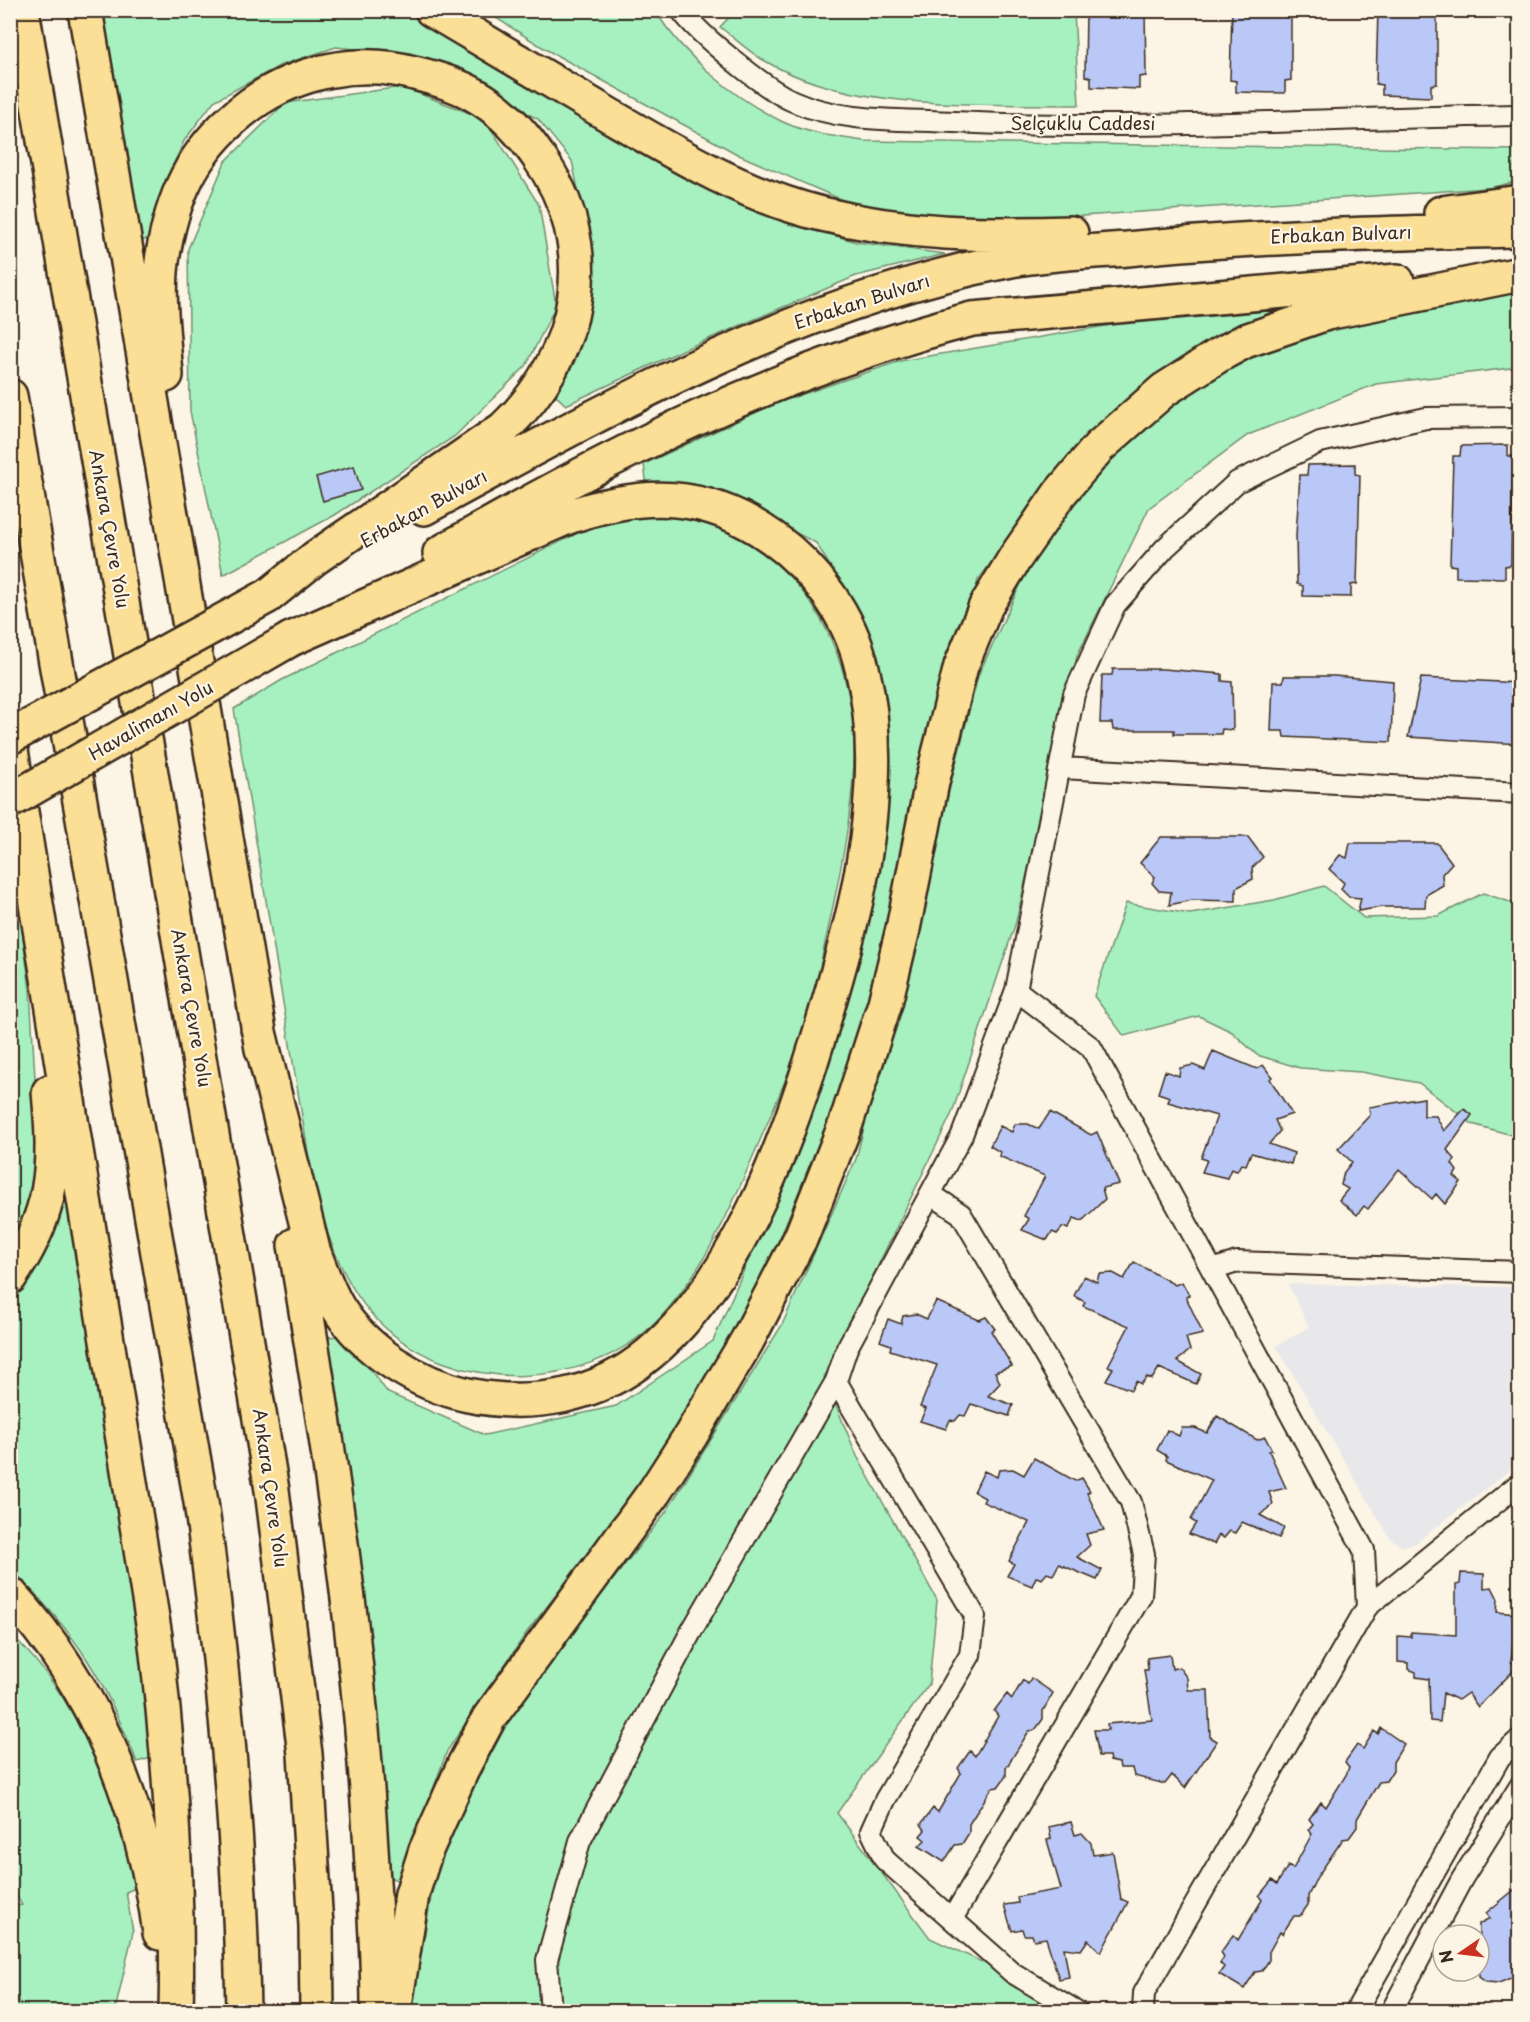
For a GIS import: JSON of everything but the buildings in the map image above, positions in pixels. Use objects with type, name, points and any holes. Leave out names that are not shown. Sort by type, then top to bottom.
[{"type":"highway","name":"Ankara Çevre Yolu","points":[[22,10],[272,1490],[306,1754],[316,1926],[317,2012]]},
{"type":"highway","points":[[85,10],[336,1501],[358,1667],[366,1762],[378,2012]]},
{"type":"highway","points":[[432,10],[686,159],[758,193],[820,214],[898,228],[986,236],[1130,229],[1239,238],[1520,202]]},
{"type":"highway","points":[[10,737],[268,596],[315,558],[503,429],[525,408],[564,342],[576,294],[577,268],[572,224],[565,204],[543,163],[511,121],[475,95],[452,84],[400,69],[378,66],[337,69],[302,78],[257,100],[232,118],[194,162],[177,199],[163,250],[160,301],[167,399],[216,781]]},
{"type":"highway","name":"Erbakan Bulvarı","points":[[268,596],[650,387],[797,322],[912,284],[1011,260],[1239,238],[1520,230]]},
{"type":"highway","points":[[291,639],[494,522],[692,419],[786,378],[916,333],[983,317],[1308,287],[1520,274]]},
{"type":"highway","points":[[394,2012],[412,1894],[434,1830],[470,1754],[489,1718],[655,1491],[685,1445],[747,1341],[801,1237],[846,1123],[885,1003],[903,929],[932,782],[961,666],[986,606],[1015,558],[1060,493],[1099,447],[1164,390],[1219,355],[1245,341],[1327,312],[1520,274]]},
{"type":"highway","points":[[10,396],[201,1502],[221,1653],[233,1773],[243,2012]]},
{"type":"highway","points":[[258,1028],[313,1250],[339,1310],[358,1331],[401,1368],[449,1391],[503,1401],[530,1402],[563,1397],[595,1386],[646,1357],[692,1312],[712,1285],[757,1201],[808,1071],[840,964],[861,881],[873,782],[867,692],[861,664],[845,619],[819,582],[781,544],[736,516],[693,502],[645,498],[602,505],[568,517],[291,639]]},
{"type":"highway","name":"Havalimanı Yolu","points":[[10,801],[291,639]]},
{"type":"highway","points":[[10,744],[156,1648],[164,1716],[175,1871],[176,2012]]},
{"type":"highway","points":[[10,1277],[34,1239],[50,1188],[51,1118],[25,834]]},
{"type":"highway","points":[[10,1594],[79,1685],[126,1788],[138,1823],[156,1910],[167,2012]]},
{"type":"street","name":"Selçuklu Caddesi","points":[[681,10],[739,65],[792,101],[851,117],[1023,124],[1520,115]]},
{"type":"street","points":[[551,2012],[547,1960],[580,1841],[692,1630],[836,1381],[847,1348],[932,1195],[962,1135],[1016,990],[1074,694],[1115,605],[1165,548],[1237,482],[1320,442],[1426,418],[1520,417]]},
{"type":"street","points":[[1061,768],[1520,793]]},
{"type":"street","points":[[1016,990],[1091,1047],[1364,1550],[1367,1607]]},
{"type":"street","points":[[932,1195],[961,1214],[1131,1502],[1144,1554],[1141,1596],[952,1919]]},
{"type":"street","points":[[1212,1270],[1236,1262],[1520,1272]]},
{"type":"street","points":[[836,1381],[975,1616],[970,1655],[885,1800],[871,1831],[885,1860],[1013,1973],[1078,2012]]},
{"type":"street","points":[[1143,2012],[1144,1993],[1367,1607],[1520,1483]]},
{"type":"street","points":[[1355,2012],[1500,1757],[1520,1739]]},
{"type":"street","points":[[1391,2012],[1462,1879],[1520,1786]]},
{"type":"shaded area","points":[[1288,1284],[1519,1287],[1519,1463],[1416,1543],[1402,1547],[1390,1538],[1276,1346],[1309,1327]]},
{"type":"green space","points":[[736,10],[1074,11],[1079,105],[957,104],[873,97],[833,88],[795,76],[760,58],[720,27]]},
{"type":"green space","points":[[101,11],[406,11],[650,156],[744,207],[856,242],[945,254],[856,276],[685,349],[566,405],[554,394],[579,341],[594,264],[572,161],[538,119],[422,56],[336,47],[281,65],[214,101],[184,141],[160,195],[159,235],[141,241]]},
{"type":"green space","points":[[485,11],[655,11],[696,60],[746,101],[783,122],[833,136],[864,141],[1519,150],[1519,181],[1489,188],[995,222],[893,217],[840,199],[739,155],[547,50]]},
{"type":"green space","points":[[402,87],[485,119],[539,205],[556,305],[526,366],[455,436],[335,515],[223,575],[190,411],[188,249],[225,162],[285,103]]},
{"type":"green space","points":[[1482,289],[1519,293],[1519,367],[1376,384],[1248,435],[1149,508],[1077,656],[1016,922],[952,1113],[824,1377],[857,1456],[937,1600],[929,1684],[837,1813],[930,1938],[1087,2011],[411,2012],[439,1852],[521,1697],[666,1512],[782,1325],[856,1159],[978,676],[1036,550],[1098,467],[1210,366],[1289,335]]},
{"type":"green space","points":[[1269,298],[1273,311],[1222,337],[1075,451],[978,580],[915,816],[864,1034],[739,1337],[620,1513],[527,1632],[447,1751],[400,1881],[383,1875],[322,1337],[344,1336],[388,1393],[485,1435],[616,1406],[713,1341],[809,1120],[886,827],[886,702],[860,614],[816,543],[732,500],[647,487],[644,464],[774,404],[900,361]]},
{"type":"green space","points":[[680,514],[725,531],[745,542],[764,554],[797,585],[824,625],[838,656],[848,690],[854,742],[851,802],[841,867],[812,1005],[785,1080],[724,1220],[688,1283],[657,1321],[628,1345],[594,1362],[557,1372],[519,1376],[481,1373],[444,1363],[410,1346],[380,1323],[357,1295],[332,1246],[315,1194],[234,709],[282,680],[588,528],[630,515]]},
{"type":"green space","points":[[10,839],[30,990],[37,1114],[35,1172],[29,1208],[11,1248]]},
{"type":"green space","points":[[1324,886],[1364,918],[1438,916],[1483,893],[1519,905],[1519,1137],[1472,1124],[1419,1083],[1361,1072],[1300,1068],[1257,1055],[1232,1032],[1199,1016],[1124,1036],[1094,996],[1126,903],[1190,914],[1274,900]]},
{"type":"green space","points":[[76,1184],[158,1756],[137,1762],[115,1710],[80,1648],[62,1624],[11,1568],[11,1293],[59,1186]]},
{"type":"green space","points":[[11,1634],[36,1660],[76,1719],[106,1783],[142,1885],[126,1892],[133,1932],[115,2011],[11,2011],[10,1906],[22,1905],[10,1884]]}]
